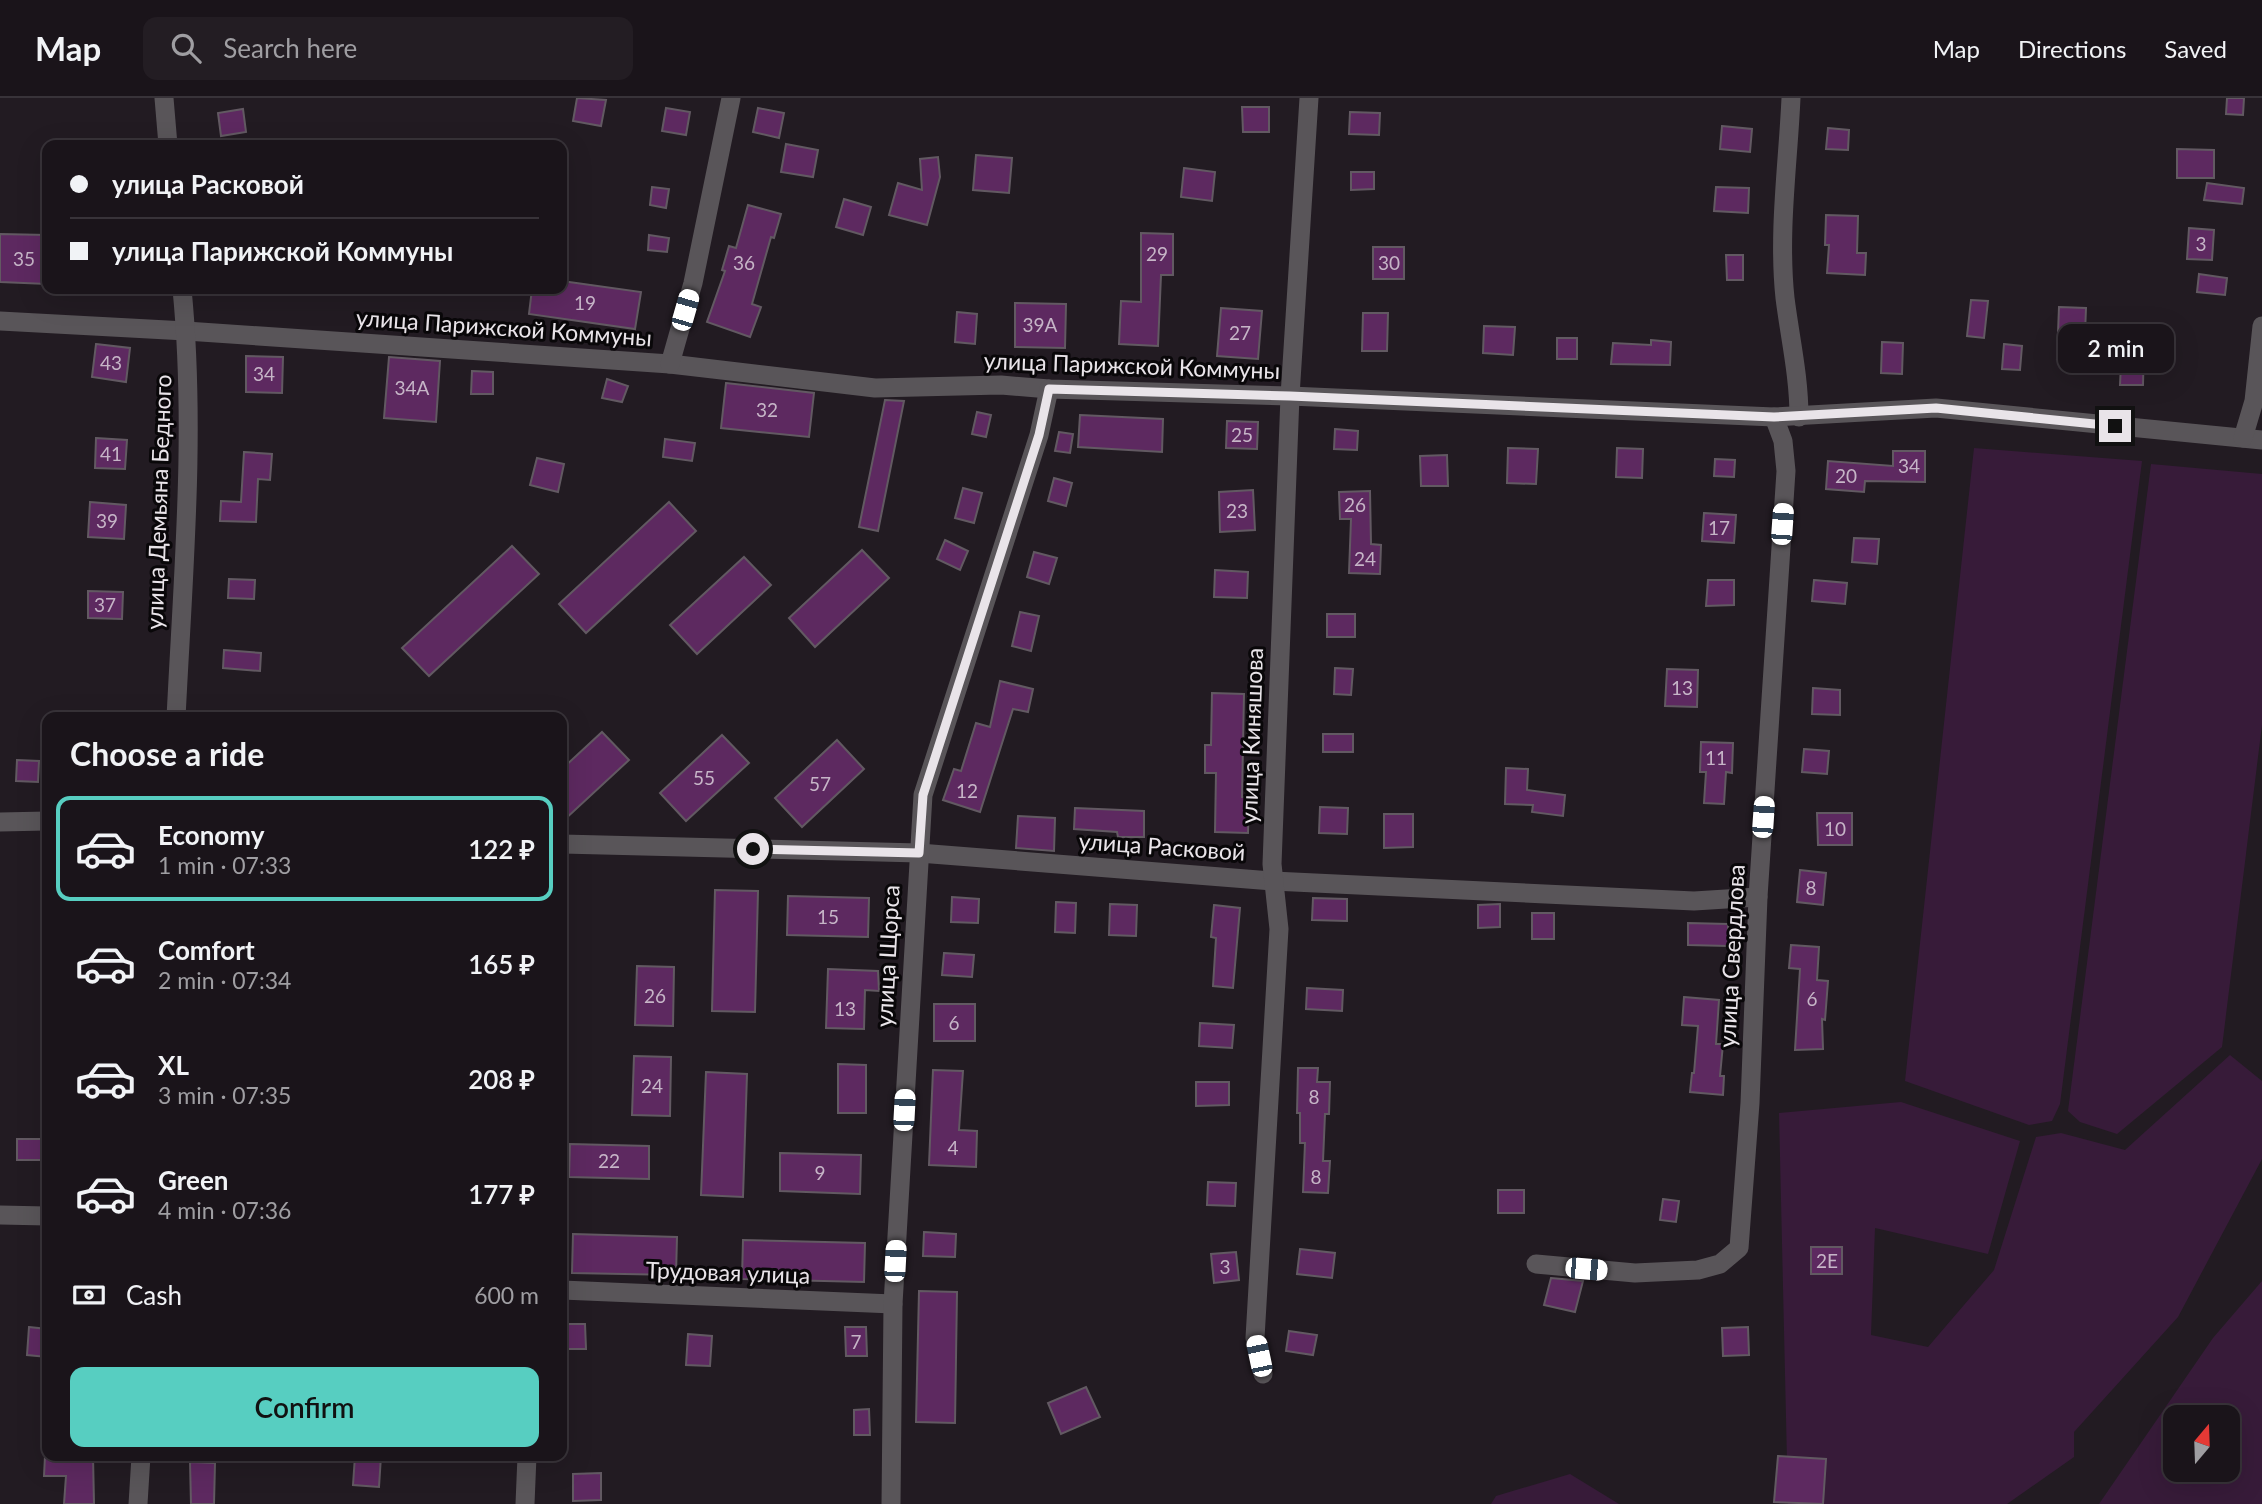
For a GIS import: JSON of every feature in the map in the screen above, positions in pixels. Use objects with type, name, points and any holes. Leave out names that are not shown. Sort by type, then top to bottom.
[{"type":"street","points":[[164,98],[168,140]]},
{"type":"street","points":[[670,364],[693,283],[731,98]]},
{"type":"street","name":"улица Киняшова","points":[[1263,1374],[1255,1338],[1279,929],[1272,864],[1290,396],[1309,98]]},
{"type":"street","points":[[1791,98],[1783,240],[1785,298],[1799,385],[1799,417]]},
{"type":"street","name":"улица Демьяна Бедного","points":[[176,712],[190,441],[182,294]]},
{"type":"street","name":"улица Парижской Коммуны","points":[[0,321],[670,364],[875,388],[1001,385],[1774,417],[1936,408],[2252,439]]},
{"type":"street","points":[[2252,439],[2262,326]]},
{"type":"street","name":"улица Щорса","points":[[891,1504],[893,1304],[923,795],[1039,435],[1049,389]]},
{"type":"street","name":"улица Свердлова","points":[[1536,1264],[1635,1273],[1698,1270],[1720,1264],[1739,1248],[1750,1103],[1758,897],[1786,471],[1783,441],[1774,417]]},
{"type":"street","points":[[0,822],[42,821]]},
{"type":"street","name":"улица Расковой","points":[[567,844],[919,853],[1273,881],[1694,901],[1758,897]]},
{"type":"street","points":[[0,1215],[42,1216]]},
{"type":"street","name":"Трудовая улица","points":[[567,1290],[893,1304]]},
{"type":"street","points":[[138,1504],[141,1461]]},
{"type":"street","points":[[526,1504],[527,1461]]},
{"type":"shaded area","points":[[1974,448],[2142,461],[2060,1104],[2052,1121],[2029,1125],[1905,1081]]},
{"type":"shaded area","points":[[2151,464],[2262,474],[2262,725],[2222,1047],[2117,1134],[2080,1122],[2068,1111]]},
{"type":"shaded area","points":[[2230,1055],[2262,1081],[2262,1159],[2178,1317],[2074,1432],[2074,1457],[2007,1504],[1788,1504],[1779,1113],[1901,1102],[2020,1141],[1988,1254],[1875,1228],[1871,1335],[1928,1347],[1994,1270],[2036,1137],[2061,1133],[2125,1150]]},
{"type":"shaded area","points":[[2262,1281],[2262,1504],[2099,1504],[2163,1411],[2163,1482],[2240,1482],[2240,1405],[2167,1405],[2213,1338]]},
{"type":"shaded area","points":[[1570,1474],[1619,1504],[1491,1504],[1496,1496]]},
{"type":"building","points":[[577,98],[606,100],[601,126],[573,121]]},
{"type":"building","points":[[2227,98],[2244,98],[2243,115],[2226,114]]},
{"type":"building","points":[[1242,107],[1269,107],[1269,132],[1243,132]]},
{"type":"building","points":[[666,108],[690,112],[686,135],[662,131]]},
{"type":"building","points":[[758,108],[784,113],[779,138],[753,132]]},
{"type":"building","points":[[243,109],[246,132],[221,136],[218,113]]},
{"type":"building","points":[[1350,112],[1380,113],[1379,135],[1349,134]]},
{"type":"building","points":[[1722,126],[1752,129],[1750,152],[1720,149]]},
{"type":"building","points":[[1828,128],[1849,130],[1848,150],[1826,149]]},
{"type":"building","points":[[786,144],[818,150],[813,177],[781,172]]},
{"type":"building","points":[[2177,149],[2214,150],[2214,178],[2177,178]]},
{"type":"building","points":[[976,155],[1012,158],[1009,193],[973,190]]},
{"type":"building","points":[[938,157],[940,177],[927,225],[889,215],[898,183],[922,190],[920,159]]},
{"type":"building","points":[[1184,168],[1215,172],[1212,201],[1181,197]]},
{"type":"building","points":[[1351,172],[1374,172],[1374,189],[1351,190]]},
{"type":"building","points":[[2207,183],[2244,188],[2242,204],[2204,200]]},
{"type":"building","points":[[652,187],[669,189],[666,208],[650,205]]},
{"type":"building","points":[[1716,187],[1749,188],[1748,213],[1714,211]]},
{"type":"building","points":[[844,199],[871,207],[863,235],[836,227]]},
{"type":"building","points":[[748,205],[781,214],[774,238],[771,237],[752,304],[761,307],[750,337],[707,322],[725,271],[722,270],[729,246],[736,248]]},
{"type":"building","points":[[1826,215],[1858,216],[1857,253],[1866,253],[1865,275],[1827,273],[1829,245],[1825,245]]},
{"type":"building","points":[[2189,228],[2214,230],[2212,260],[2187,259]]},
{"type":"building","points":[[1141,233],[1173,234],[1173,275],[1161,275],[1158,346],[1119,344],[1121,301],[1141,302]]},
{"type":"building","points":[[0,234],[42,235],[42,284],[0,282]]},
{"type":"building","points":[[649,235],[669,238],[667,252],[648,250]]},
{"type":"building","points":[[1373,247],[1404,247],[1404,279],[1373,279]]},
{"type":"building","points":[[1726,255],[1743,255],[1743,280],[1727,280]]},
{"type":"building","points":[[2199,274],[2227,278],[2225,295],[2197,292]]},
{"type":"building","points":[[567,282],[641,292],[635,329],[529,314],[531,294],[567,294]]},
{"type":"building","points":[[1971,300],[1988,301],[1984,338],[1967,336]]},
{"type":"building","points":[[1015,303],[1066,304],[1065,348],[1015,347]]},
{"type":"building","points":[[2059,307],[2086,308],[2084,359],[2057,359]]},
{"type":"building","points":[[1221,308],[1262,311],[1258,359],[1217,356]]},
{"type":"building","points":[[957,312],[977,314],[975,344],[955,342]]},
{"type":"building","points":[[1363,313],[1388,313],[1387,351],[1362,351]]},
{"type":"building","points":[[1484,326],[1515,327],[1513,355],[1483,353]]},
{"type":"building","points":[[1557,338],[1577,338],[1577,359],[1557,359]]},
{"type":"building","points":[[1651,340],[1671,342],[1670,365],[1611,364],[1613,343],[1651,345]]},
{"type":"building","points":[[1882,342],[1903,343],[1902,374],[1881,373]]},
{"type":"building","points":[[2122,343],[2144,344],[2143,385],[2120,385]]},
{"type":"building","points":[[96,344],[130,348],[126,382],[92,377]]},
{"type":"building","points":[[2004,344],[2022,346],[2020,370],[2002,369]]},
{"type":"building","points":[[246,356],[283,357],[282,393],[246,392]]},
{"type":"building","points":[[389,357],[440,361],[436,422],[384,418]]},
{"type":"building","points":[[472,371],[493,372],[493,394],[471,394]]},
{"type":"building","points":[[607,379],[628,386],[622,402],[602,398]]},
{"type":"building","points":[[726,383],[814,393],[809,437],[721,428]]},
{"type":"building","points":[[885,400],[904,401],[878,531],[859,527]]},
{"type":"building","points":[[977,412],[991,415],[986,437],[972,434]]},
{"type":"building","points":[[1080,415],[1163,419],[1162,452],[1078,447]]},
{"type":"building","points":[[1227,421],[1258,422],[1257,449],[1226,448]]},
{"type":"building","points":[[1335,429],[1358,431],[1357,450],[1334,449]]},
{"type":"building","points":[[1059,432],[1073,434],[1070,453],[1055,451]]},
{"type":"building","points":[[96,438],[127,440],[125,469],[95,468]]},
{"type":"building","points":[[665,439],[695,443],[692,461],[663,457]]},
{"type":"building","points":[[1508,448],[1538,449],[1536,484],[1507,483]]},
{"type":"building","points":[[1617,448],[1643,449],[1642,478],[1616,477]]},
{"type":"building","points":[[1893,451],[1925,451],[1925,482],[1865,481],[1864,492],[1826,489],[1828,461],[1893,466]]},
{"type":"building","points":[[244,452],[272,454],[270,480],[258,479],[256,522],[220,521],[221,501],[241,502]]},
{"type":"building","points":[[1447,455],[1448,486],[1421,486],[1420,456]]},
{"type":"building","points":[[537,458],[564,464],[558,492],[530,485]]},
{"type":"building","points":[[1715,459],[1735,460],[1734,477],[1714,476]]},
{"type":"building","points":[[1054,478],[1072,483],[1066,506],[1048,501]]},
{"type":"building","points":[[963,488],[982,493],[974,523],[955,518]]},
{"type":"building","points":[[1253,490],[1255,530],[1220,532],[1219,492]]},
{"type":"building","points":[[1370,491],[1371,544],[1381,545],[1380,574],[1349,573],[1351,519],[1340,519],[1339,492]]},
{"type":"building","points":[[90,502],[126,505],[124,539],[88,537]]},
{"type":"building","points":[[669,502],[696,531],[586,633],[559,604]]},
{"type":"building","points":[[1704,513],[1736,515],[1734,543],[1702,541]]},
{"type":"building","points":[[1854,538],[1879,539],[1877,564],[1852,562]]},
{"type":"building","points":[[945,540],[968,551],[960,570],[937,559]]},
{"type":"building","points":[[512,546],[539,574],[429,676],[402,648]]},
{"type":"building","points":[[862,550],[889,578],[815,647],[789,618]]},
{"type":"building","points":[[1034,552],[1057,558],[1049,584],[1027,577]]},
{"type":"building","points":[[744,557],[771,585],[697,654],[670,625]]},
{"type":"building","points":[[1215,570],[1248,572],[1247,598],[1214,597]]},
{"type":"building","points":[[229,579],[255,580],[254,599],[228,598]]},
{"type":"building","points":[[1708,580],[1734,580],[1734,605],[1706,606]]},
{"type":"building","points":[[1814,580],[1847,583],[1845,604],[1812,601]]},
{"type":"building","points":[[88,591],[123,592],[122,619],[88,618]]},
{"type":"building","points":[[1020,612],[1039,616],[1031,651],[1012,646]]},
{"type":"building","points":[[1327,614],[1355,614],[1355,637],[1327,637]]},
{"type":"building","points":[[224,650],[261,653],[260,671],[223,668]]},
{"type":"building","points":[[1335,668],[1353,669],[1351,695],[1334,694]]},
{"type":"building","points":[[1667,669],[1698,670],[1697,707],[1665,706]]},
{"type":"building","points":[[1000,681],[1033,689],[1028,712],[1013,709],[980,812],[943,800],[954,769],[961,771],[976,723],[990,727]]},
{"type":"building","points":[[1813,688],[1840,690],[1840,715],[1812,714]]},
{"type":"building","points":[[1212,693],[1244,694],[1242,797],[1249,797],[1248,833],[1215,832],[1216,773],[1205,773],[1205,745],[1211,745]]},
{"type":"building","points":[[602,732],[629,760],[567,817],[567,764]]},
{"type":"building","points":[[1323,734],[1353,734],[1353,752],[1323,752]]},
{"type":"building","points":[[722,735],[749,763],[686,821],[660,793]]},
{"type":"building","points":[[837,740],[864,769],[802,827],[775,798]]},
{"type":"building","points":[[1701,742],[1733,743],[1732,773],[1726,772],[1724,804],[1704,803],[1706,772],[1700,772]]},
{"type":"building","points":[[1804,749],[1829,751],[1827,774],[1802,772]]},
{"type":"building","points":[[17,760],[39,761],[38,782],[16,781]]},
{"type":"building","points":[[1506,768],[1528,769],[1527,790],[1565,795],[1563,816],[1532,812],[1533,805],[1505,804]]},
{"type":"building","points":[[1320,807],[1348,808],[1347,834],[1319,833]]},
{"type":"building","points":[[1075,808],[1144,811],[1144,837],[1118,837],[1117,832],[1074,829]]},
{"type":"building","points":[[1817,813],[1852,813],[1852,845],[1818,845]]},
{"type":"building","points":[[1384,814],[1413,814],[1413,847],[1384,848]]},
{"type":"building","points":[[1018,816],[1055,818],[1054,851],[1016,848]]},
{"type":"building","points":[[1800,870],[1826,873],[1823,905],[1797,902]]},
{"type":"building","points":[[715,890],[758,891],[755,1012],[712,1011]]},
{"type":"building","points":[[788,896],[869,898],[868,937],[787,935]]},
{"type":"building","points":[[952,897],[979,899],[978,923],[951,922]]},
{"type":"building","points":[[1313,898],[1347,899],[1347,921],[1312,920]]},
{"type":"building","points":[[1056,902],[1076,903],[1075,933],[1055,932]]},
{"type":"building","points":[[1110,904],[1137,905],[1136,936],[1109,935]]},
{"type":"building","points":[[1500,904],[1500,927],[1478,928],[1478,905]]},
{"type":"building","points":[[1214,905],[1240,908],[1233,988],[1213,986],[1216,938],[1211,937]]},
{"type":"building","points":[[1532,913],[1554,913],[1554,939],[1532,939]]},
{"type":"building","points":[[1688,923],[1728,924],[1728,946],[1688,945]]},
{"type":"building","points":[[1791,945],[1819,947],[1817,980],[1828,981],[1825,1020],[1822,1019],[1823,1049],[1795,1050],[1800,969],[1789,968]]},
{"type":"building","points":[[944,953],[974,955],[972,977],[942,975]]},
{"type":"building","points":[[637,966],[674,967],[673,1026],[635,1025]]},
{"type":"building","points":[[828,969],[878,971],[879,991],[865,990],[864,1029],[826,1028]]},
{"type":"building","points":[[1307,988],[1343,990],[1342,1011],[1306,1009]]},
{"type":"building","points":[[1684,997],[1719,1000],[1716,1044],[1723,1044],[1720,1076],[1724,1076],[1723,1095],[1690,1092],[1698,1026],[1682,1025]]},
{"type":"building","points":[[934,1004],[975,1004],[975,1041],[934,1041]]},
{"type":"building","points":[[1200,1023],[1234,1025],[1232,1048],[1199,1046]]},
{"type":"building","points":[[634,1056],[671,1057],[670,1116],[632,1115]]},
{"type":"building","points":[[838,1064],[866,1065],[866,1113],[838,1113]]},
{"type":"building","points":[[1298,1068],[1318,1068],[1317,1082],[1330,1082],[1329,1114],[1325,1114],[1323,1161],[1330,1161],[1328,1193],[1303,1192],[1305,1143],[1300,1143],[1300,1113],[1297,1113]]},
{"type":"building","points":[[933,1070],[963,1071],[959,1130],[977,1131],[976,1167],[929,1165]]},
{"type":"building","points":[[706,1072],[747,1074],[743,1197],[701,1195]]},
{"type":"building","points":[[1196,1082],[1229,1082],[1229,1105],[1196,1106]]},
{"type":"building","points":[[17,1139],[42,1139],[42,1160],[17,1160]]},
{"type":"building","points":[[570,1144],[649,1146],[649,1179],[569,1177]]},
{"type":"building","points":[[780,1153],[861,1155],[860,1194],[780,1191]]},
{"type":"building","points":[[1208,1182],[1236,1183],[1235,1206],[1207,1205]]},
{"type":"building","points":[[1498,1190],[1524,1190],[1524,1213],[1498,1213]]},
{"type":"building","points":[[1663,1199],[1679,1201],[1676,1222],[1660,1220]]},
{"type":"building","points":[[924,1232],[956,1234],[955,1257],[923,1256]]},
{"type":"building","points":[[573,1234],[677,1237],[676,1275],[572,1273]]},
{"type":"building","points":[[743,1240],[865,1243],[864,1282],[742,1279]]},
{"type":"building","points":[[1811,1247],[1842,1247],[1842,1274],[1811,1274]]},
{"type":"building","points":[[1300,1249],[1335,1253],[1332,1278],[1297,1274]]},
{"type":"building","points":[[1236,1252],[1239,1280],[1214,1283],[1211,1254]]},
{"type":"building","points":[[1551,1278],[1583,1281],[1575,1312],[1544,1305]]},
{"type":"building","points":[[919,1291],[957,1292],[955,1423],[916,1422]]},
{"type":"building","points":[[567,1324],[585,1324],[586,1349],[567,1349]]},
{"type":"building","points":[[29,1327],[42,1328],[42,1356],[27,1355]]},
{"type":"building","points":[[845,1327],[866,1327],[867,1356],[846,1356]]},
{"type":"building","points":[[1748,1327],[1749,1355],[1723,1356],[1722,1328]]},
{"type":"building","points":[[1289,1331],[1317,1335],[1313,1355],[1286,1351]]},
{"type":"building","points":[[688,1334],[712,1336],[710,1366],[686,1365]]},
{"type":"building","points":[[1086,1387],[1100,1417],[1061,1434],[1048,1403]]},
{"type":"building","points":[[869,1409],[870,1435],[854,1435],[854,1410]]},
{"type":"building","points":[[1778,1456],[1826,1459],[1823,1504],[1774,1502]]},
{"type":"building","points":[[45,1461],[93,1461],[94,1504],[64,1504],[66,1476],[44,1476]]},
{"type":"building","points":[[355,1461],[381,1461],[379,1487],[353,1485]]},
{"type":"building","points":[[190,1462],[215,1463],[214,1504],[191,1504]]},
{"type":"building","points":[[601,1473],[601,1500],[573,1501],[573,1474]]},
{"type":"route","points":[[753,849],[919,853],[923,795],[1039,435],[1049,389],[1290,396],[1774,417],[1936,408],[2115,426]]}]
